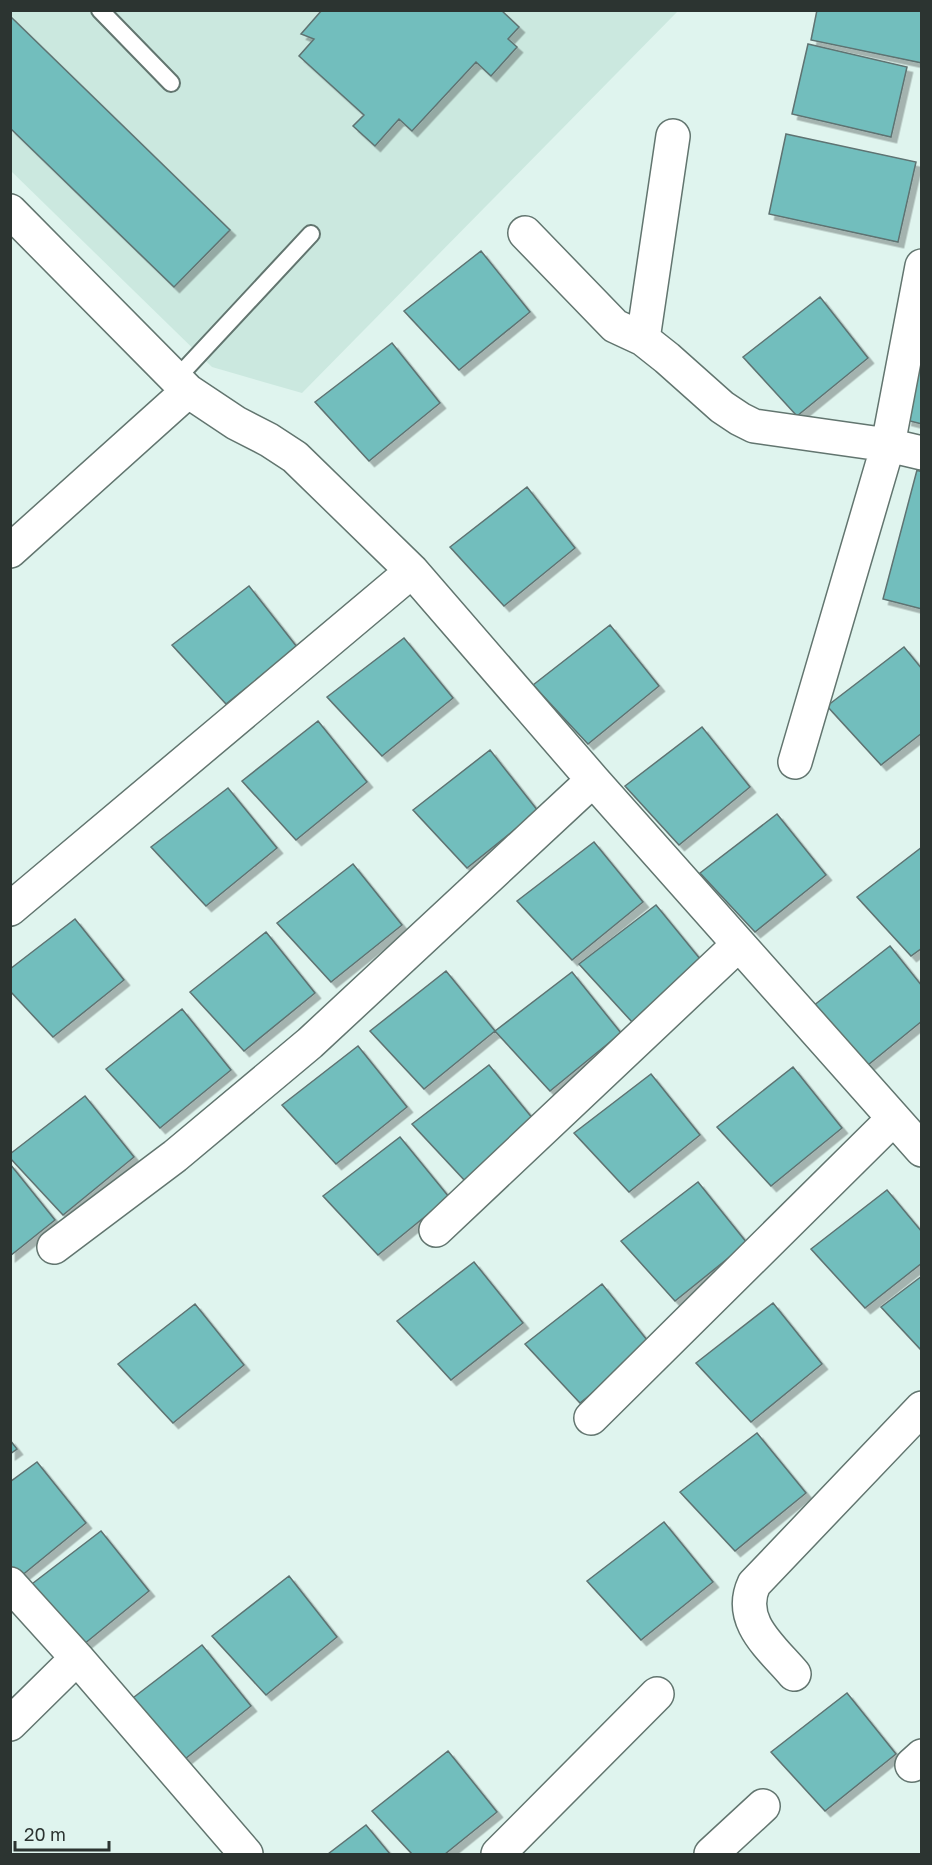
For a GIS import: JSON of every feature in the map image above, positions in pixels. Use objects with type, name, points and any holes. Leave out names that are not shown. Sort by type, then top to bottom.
[{"type":"street","points":[[643,339],[673,136]]},
{"type":"street","points":[[10,211],[182,385],[236,423],[295,456],[412,571],[592,780],[921,1150]]},
{"type":"street","points":[[525,233],[607,319],[623,332],[643,339],[740,419],[754,426],[888,445],[921,453]]},
{"type":"street","points":[[795,762],[888,445],[921,266]]},
{"type":"street","points":[[10,551],[182,385]]},
{"type":"street","points":[[10,909],[412,571]]},
{"type":"street","points":[[54,1247],[175,1156],[310,1043],[592,780]]},
{"type":"street","points":[[436,1230],[738,945]]},
{"type":"street","points":[[591,1418],[893,1119]]},
{"type":"street","points":[[794,1674],[751,1619],[748,1607],[754,1584],[921,1408]]},
{"type":"street","points":[[10,1584],[246,1854]]},
{"type":"street","points":[[10,1724],[77,1658]]},
{"type":"street","points":[[498,1854],[657,1694]]},
{"type":"street","points":[[711,1854],[763,1806]]},
{"type":"lane","points":[[100,10],[171,83]]},
{"type":"lane","points":[[182,385],[311,234]]},
{"type":"shaded area","points":[[10,11],[678,11],[302,393],[212,367],[11,171]]},
{"type":"building","points":[[322,10],[501,10],[519,27],[508,39],[517,47],[491,76],[476,62],[412,131],[399,119],[375,146],[353,126],[364,115],[299,56],[314,39],[301,34]]},
{"type":"building","points":[[817,10],[922,10],[922,63],[811,40]]},
{"type":"building","points":[[10,16],[230,230],[174,287],[10,128]]},
{"type":"building","points":[[808,44],[907,67],[891,137],[792,114]]},
{"type":"building","points":[[786,134],[916,162],[898,242],[769,214]]},
{"type":"building","points":[[481,251],[530,312],[459,370],[404,311]]},
{"type":"building","points":[[820,297],[868,358],[797,416],[743,357]]},
{"type":"building","points":[[392,343],[440,403],[369,461],[315,402]]},
{"type":"building","points":[[922,356],[922,424],[906,420]]},
{"type":"building","points":[[917,470],[922,472],[922,609],[883,599]]},
{"type":"building","points":[[527,487],[575,548],[504,606],[450,547]]},
{"type":"building","points":[[249,586],[297,647],[226,704],[172,645]]},
{"type":"building","points":[[610,625],[659,686],[588,744],[533,685]]},
{"type":"building","points":[[404,638],[453,698],[382,756],[327,697]]},
{"type":"building","points":[[904,647],[922,669],[922,733],[881,765],[827,706]]},
{"type":"building","points":[[318,721],[367,782],[296,840],[242,781]]},
{"type":"building","points":[[702,727],[750,787],[679,845],[625,786]]},
{"type":"building","points":[[490,750],[538,811],[467,868],[413,810]]},
{"type":"building","points":[[228,788],[277,848],[206,906],[151,847]]},
{"type":"building","points":[[777,814],[826,875],[755,932],[700,873]]},
{"type":"building","points":[[594,842],[643,902],[572,960],[517,901]]},
{"type":"building","points":[[922,847],[922,948],[911,956],[857,897]]},
{"type":"building","points":[[353,864],[402,925],[331,982],[277,923]]},
{"type":"building","points":[[656,905],[705,965],[633,1023],[579,964]]},
{"type":"building","points":[[75,919],[124,980],[53,1037],[10,991],[10,969]]},
{"type":"building","points":[[266,932],[315,993],[244,1051],[190,992]]},
{"type":"building","points":[[890,946],[922,986],[922,1021],[868,1065],[813,1006]]},
{"type":"building","points":[[446,971],[495,1031],[424,1089],[370,1031]]},
{"type":"building","points":[[572,972],[621,1033],[550,1091],[495,1031]]},
{"type":"building","points":[[182,1009],[231,1070],[160,1128],[106,1069]]},
{"type":"building","points":[[358,1046],[407,1107],[336,1164],[282,1105]]},
{"type":"building","points":[[489,1065],[538,1125],[467,1183],[412,1124]]},
{"type":"building","points":[[793,1067],[842,1128],[771,1186],[717,1127]]},
{"type":"building","points":[[651,1074],[700,1135],[629,1192],[574,1133]]},
{"type":"building","points":[[85,1096],[134,1157],[63,1215],[10,1158],[10,1154]]},
{"type":"building","points":[[400,1137],[449,1197],[378,1255],[323,1196]]},
{"type":"building","points":[[10,1164],[55,1220],[10,1256]]},
{"type":"building","points":[[698,1182],[747,1243],[675,1301],[621,1241]]},
{"type":"building","points":[[887,1190],[922,1232],[922,1263],[865,1308],[811,1249]]},
{"type":"building","points":[[474,1262],[523,1323],[451,1380],[397,1321]]},
{"type":"building","points":[[922,1276],[922,1351],[881,1307]]},
{"type":"building","points":[[602,1284],[651,1345],[580,1403],[525,1344]]},
{"type":"building","points":[[773,1303],[822,1364],[751,1422],[696,1363]]},
{"type":"building","points":[[195,1304],[244,1365],[173,1423],[118,1364]]},
{"type":"building","points":[[757,1433],[806,1493],[735,1551],[680,1492]]},
{"type":"building","points":[[10,1440],[17,1449],[10,1454]]},
{"type":"building","points":[[37,1462],[86,1523],[15,1581],[10,1576],[10,1482]]},
{"type":"building","points":[[664,1522],[713,1582],[641,1640],[587,1581]]},
{"type":"building","points":[[101,1531],[149,1591],[78,1649],[24,1590]]},
{"type":"building","points":[[289,1576],[337,1637],[266,1695],[212,1636]]},
{"type":"building","points":[[202,1645],[251,1706],[180,1763],[125,1704]]},
{"type":"building","points":[[847,1693],[896,1754],[825,1811],[771,1752]]},
{"type":"building","points":[[448,1751],[497,1812],[445,1854],[412,1854],[372,1811]]},
{"type":"building","points":[[366,1825],[390,1854],[328,1854]]}]
